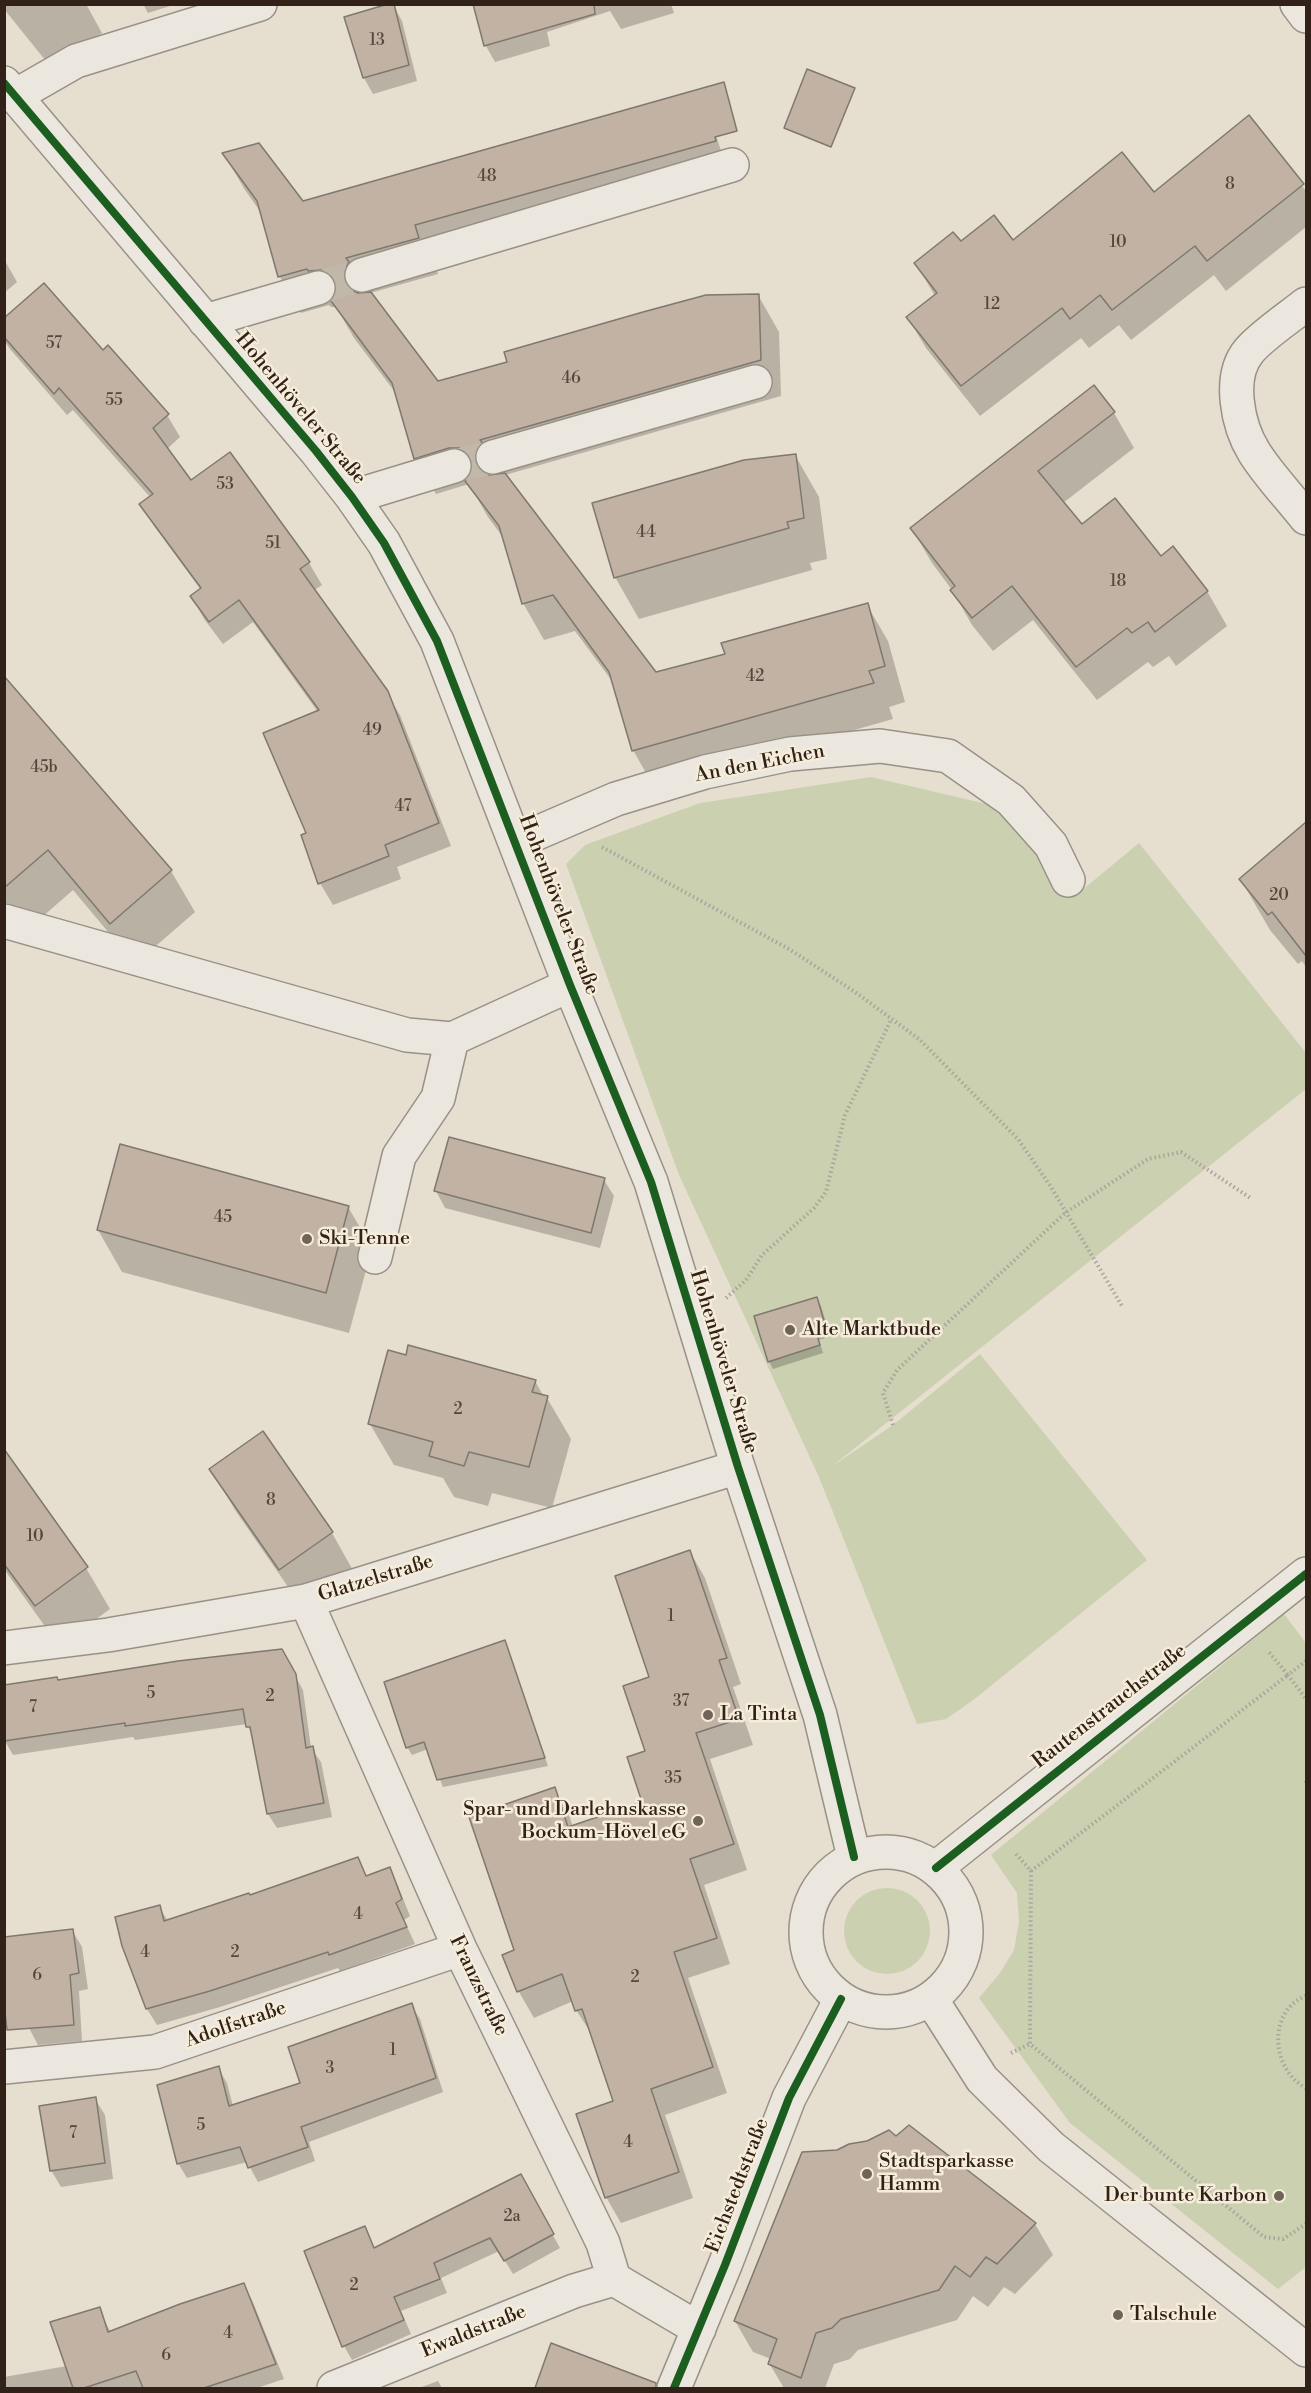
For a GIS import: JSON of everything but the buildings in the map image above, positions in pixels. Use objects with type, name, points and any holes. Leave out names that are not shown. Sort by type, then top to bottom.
[{"type":"street","points":[[10,89],[76,61],[260,4]]},
{"type":"street","points":[[1297,4],[1306,16]]},
{"type":"street","name":"Hohenhöveler Straße","points":[[10,89],[316,451],[352,497],[384,543],[437,641],[570,985],[651,1182],[738,1467],[820,1715],[854,1857]]},
{"type":"street","points":[[362,275],[732,165]]},
{"type":"street","points":[[205,321],[318,288]]},
{"type":"street","points":[[1306,304],[1248,351],[1239,372],[1237,390],[1238,409],[1254,452],[1306,518]]},
{"type":"street","points":[[493,457],[755,382]]},
{"type":"street","points":[[352,497],[454,466]]},
{"type":"street","name":"An den Eichen","points":[[516,842],[616,799],[705,772],[790,754],[880,746],[948,756],[1011,800],[1051,845],[1068,880]]},
{"type":"street","points":[[4,921],[407,1035],[452,1039],[570,985]]},
{"type":"street","points":[[375,1257],[399,1156],[438,1098],[452,1039]]},
{"type":"street","name":"Glatzelstraße","points":[[4,1648],[108,1635],[306,1601],[738,1467]]},
{"type":"street","name":"Rautenstrauchstraße","points":[[936,1868],[1306,1574]]},
{"type":"street","name":"Franzstraße","points":[[306,1601],[460,1949],[603,2243],[614,2279]]},
{"type":"street","points":[[875,1851],[897,1851],[918,1857],[936,1868],[953,1887],[964,1910],[967,1935],[962,1960],[950,1982],[931,2000],[909,2009],[885,2013],[862,2009],[841,1999],[822,1982],[810,1961],[805,1937],[808,1912],[817,1890],[833,1871],[854,1857],[875,1851]]},
{"type":"street","name":"Adolfstraße","points":[[4,2067],[155,2052],[460,1949]]},
{"type":"street","name":"Eichstedtstraße","points":[[674,2388],[789,2098],[841,1999]]},
{"type":"street","points":[[931,2000],[982,2079],[1051,2147],[1301,2336]]},
{"type":"street","points":[[614,2279],[699,2329]]},
{"type":"street","name":"Ewaldstraße","points":[[334,2388],[574,2291],[614,2279]]},
{"type":"path","points":[[577,816],[590,837],[607,852],[696,896],[789,949],[855,992],[919,1039],[1018,1139],[1051,1187],[1122,1306]]},
{"type":"path","points":[[695,1327],[746,1280],[762,1256],[814,1208],[826,1192],[845,1115],[891,1020]]},
{"type":"path","points":[[892,1425],[883,1393],[897,1370],[1065,1213],[1148,1159],[1181,1152],[1251,1199]]},
{"type":"path","points":[[1031,1871],[1306,1661]]},
{"type":"path","points":[[1288,1676],[1306,1699]]},
{"type":"path","points":[[990,1825],[1031,1871],[1030,2044],[1264,2237],[1283,2240],[1306,2224]]},
{"type":"path","points":[[1306,1996],[1299,1999],[1285,2014],[1279,2030],[1278,2050],[1284,2068],[1306,2088]]},
{"type":"green space","points":[[871,777],[1004,808],[1041,853],[1054,884],[1062,896],[1075,896],[1139,843],[1306,1053],[1306,1089],[831,1467],[893,1425],[980,1354],[1147,1560],[972,1701],[946,1719],[917,1724],[819,1477],[679,1175],[566,864],[585,845],[700,803]]},
{"type":"green space","points":[[1284,1614],[1306,1643],[1306,2267],[1278,2289],[1070,2123],[979,1998],[1000,1973],[1014,1950],[1019,1922],[1017,1893],[991,1855]]},
{"type":"green space","points":[[887,1888],[911,1895],[923,1907],[930,1931],[923,1955],[911,1967],[887,1974],[863,1967],[851,1955],[844,1931],[851,1907],[863,1895]]},
{"type":"tunnel","points":[[318,288],[362,275]]},
{"type":"tunnel","points":[[454,466],[493,457]]},
{"type":"cycle path","points":[[4,83],[316,451],[352,497],[384,543],[437,641],[570,985],[651,1182],[738,1467],[820,1715],[854,1857]]},
{"type":"cycle path","points":[[936,1868],[1306,1574]]},
{"type":"cycle path","points":[[674,2388],[725,2265],[789,2098],[841,1999]]},
{"type":"place","name":"Ski-Tenne","points":[[307,1239]]},
{"type":"place","name":"Alte Marktbude","points":[[790,1330]]},
{"type":"place","name":"La Tinta","points":[[708,1715]]},
{"type":"place","name":"Spar- und Darlehnskasse Bockum-Hövel eG","points":[[698,1821]]},
{"type":"place","name":"Stadtsparkasse Hamm","points":[[867,2174]]},
{"type":"place","name":"Der bunte Karbon","points":[[1279,2196]]},
{"type":"place","name":"Talschule","points":[[1118,2315]]}]
